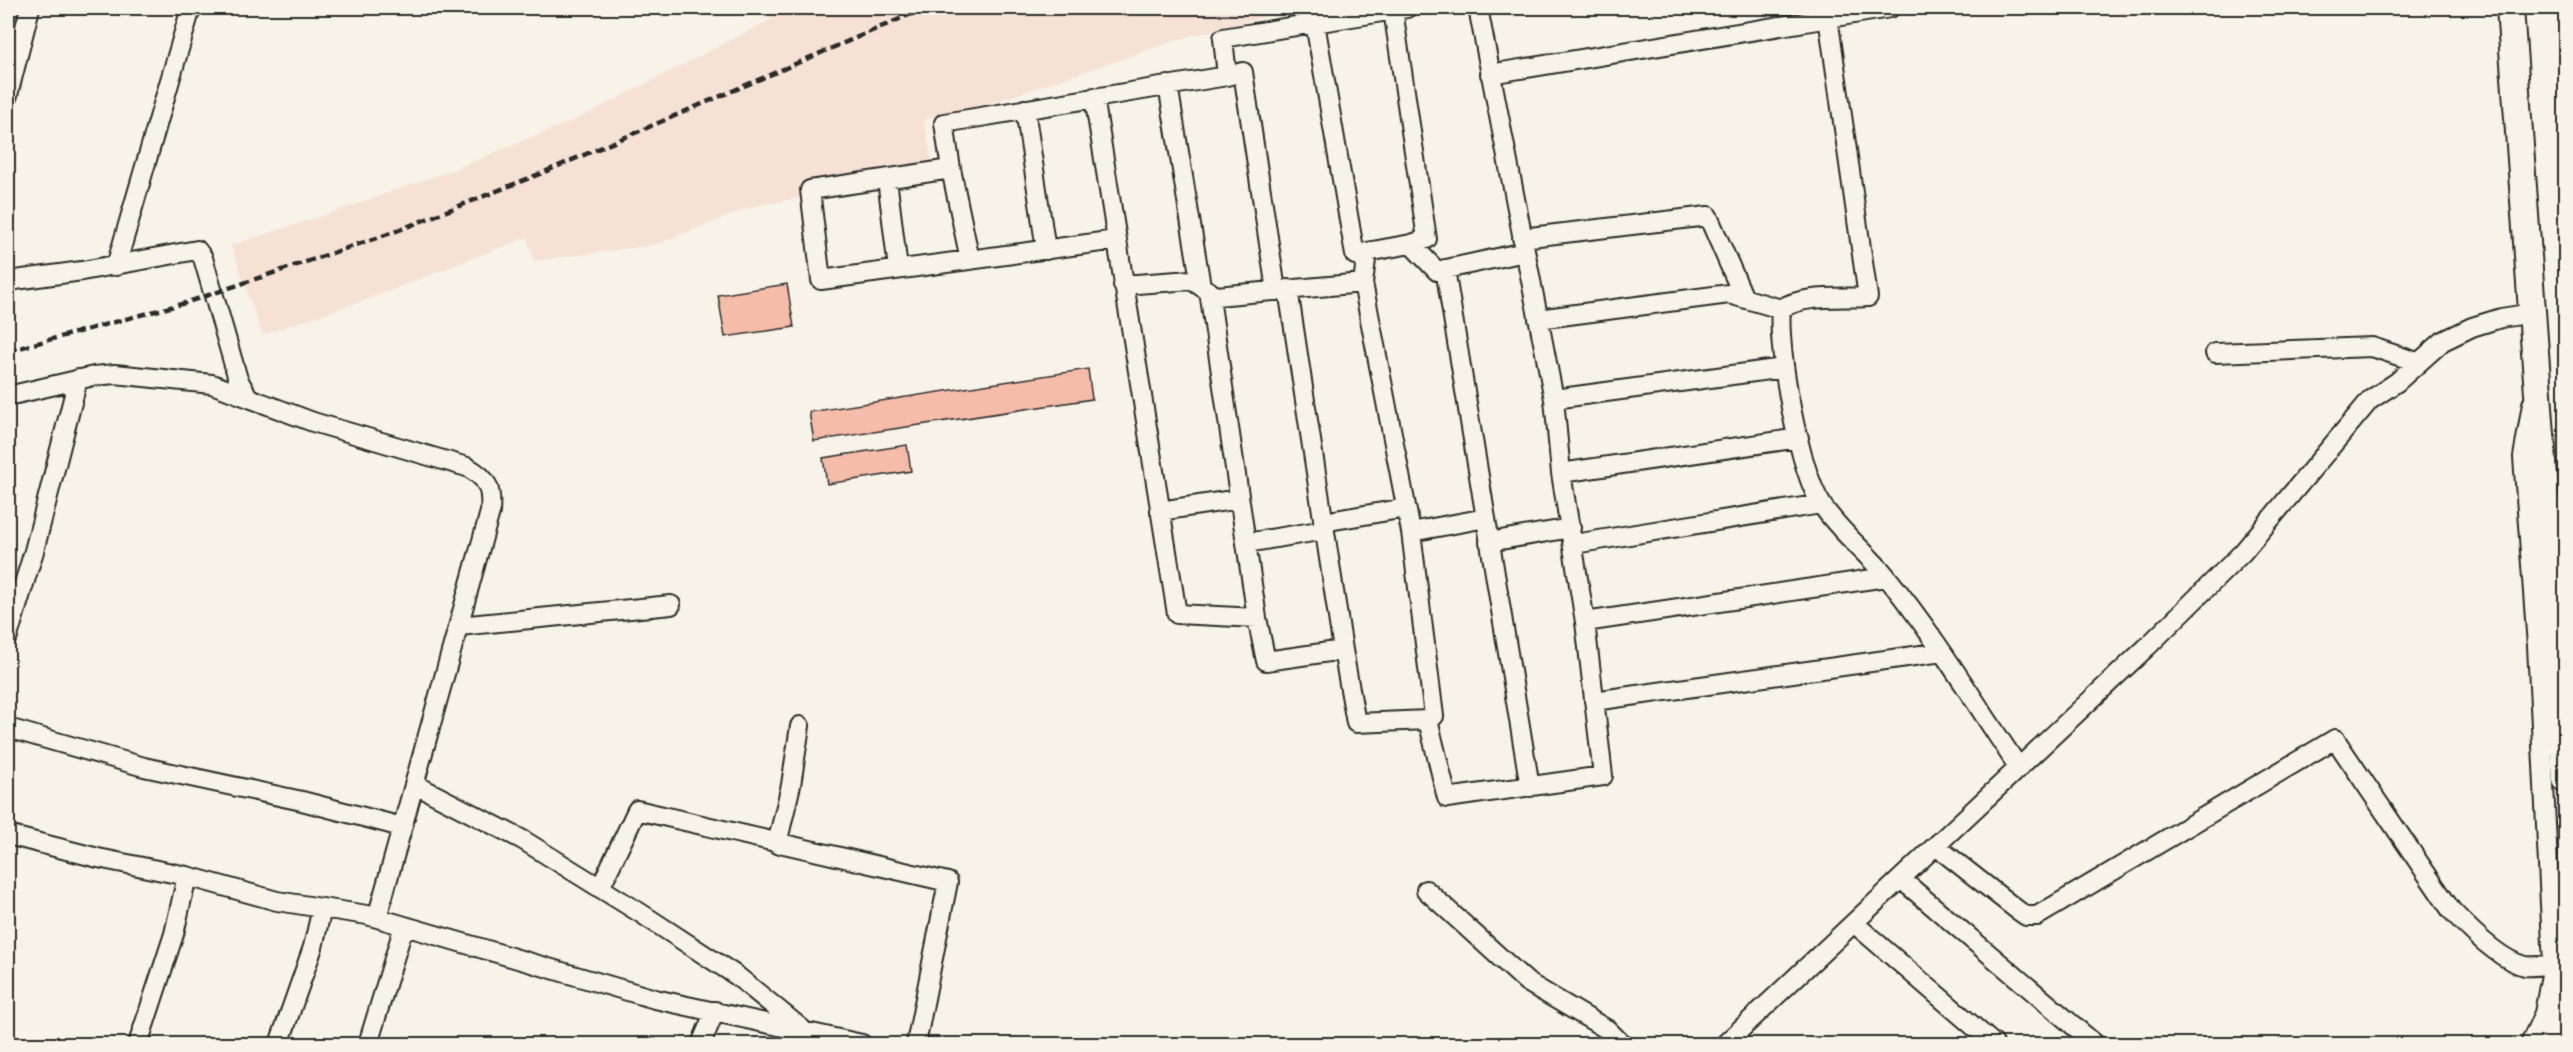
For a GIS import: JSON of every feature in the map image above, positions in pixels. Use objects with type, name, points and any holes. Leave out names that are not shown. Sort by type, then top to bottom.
[{"type":"main road","points":[[2510,8],[2565,780]]},
{"type":"main road","points":[[2546,1044],[2564,1000]]},
{"type":"street","points":[[8,95],[30,8]]},
{"type":"street","points":[[116,266],[191,8]]},
{"type":"street","points":[[1428,720],[1447,798],[1603,776],[1585,622],[1561,473],[1554,399],[1478,8]]},
{"type":"street","points":[[1490,74],[1890,8]]},
{"type":"street","points":[[1227,76],[1223,38],[1400,9],[1427,239],[1356,255],[1315,23]]},
{"type":"street","points":[[1781,309],[1788,304],[1812,300],[1868,297],[1828,17]]},
{"type":"street","points":[[970,260],[944,123],[1243,72],[1324,526],[1356,723],[1428,720],[1434,716],[1411,532],[1363,283],[1367,252]]},
{"type":"street","points":[[1168,86],[1205,288],[1257,618],[1266,661],[1343,650]]},
{"type":"street","points":[[1094,97],[1176,614],[1257,618]]},
{"type":"street","points":[[1025,109],[1046,249]]},
{"type":"street","points":[[951,169],[810,190],[821,280],[1116,240]]},
{"type":"street","points":[[887,179],[898,269]]},
{"type":"street","points":[[1411,244],[1437,271],[1523,245],[1708,216],[1744,298]]},
{"type":"street","points":[[8,281],[116,266],[197,250],[203,258],[238,379],[247,395]]},
{"type":"street","points":[[1445,269],[1530,787]]},
{"type":"street","points":[[1123,285],[1191,280],[1216,296],[1363,283]]},
{"type":"street","points":[[1538,319],[1729,294],[1781,309]]},
{"type":"street","points":[[1781,309],[1784,368],[1799,438],[1821,504],[1886,577],[1942,652],[2019,768]]},
{"type":"street","points":[[1725,1044],[1902,880],[2148,646],[2242,552],[2370,400],[2397,382],[2443,341],[2472,327],[2501,318],[2533,314]]},
{"type":"street","points":[[2215,353],[2372,347],[2417,362]]},
{"type":"street","points":[[1554,399],[1784,368]]},
{"type":"street","points":[[8,396],[78,379],[115,374],[212,384],[247,395],[313,422],[467,467],[483,477],[490,489],[490,512],[377,918]]},
{"type":"street","points":[[2530,1044],[2544,1013],[2553,964],[2537,646],[2523,457],[2537,376]]},
{"type":"street","points":[[8,636],[34,551],[78,379]]},
{"type":"street","points":[[1561,473],[1799,438]]},
{"type":"street","points":[[1160,511],[1239,499]]},
{"type":"street","points":[[1490,542],[1572,536],[1821,504]]},
{"type":"street","points":[[1246,543],[1406,508]]},
{"type":"street","points":[[1411,532],[1486,518]]},
{"type":"street","points":[[1585,622],[1886,577]]},
{"type":"street","points":[[459,626],[671,605]]},
{"type":"street","points":[[1594,702],[1942,652]]},
{"type":"street","points":[[777,844],[791,785],[800,726]]},
{"type":"street","points":[[8,728],[144,767],[302,801],[402,827]]},
{"type":"street","points":[[1937,847],[2026,916],[2037,916],[2335,739],[2451,910],[2464,924],[2488,946],[2525,966],[2553,964]]},
{"type":"street","points":[[414,784],[523,840],[600,888],[737,976],[806,1031]]},
{"type":"street","points":[[600,888],[637,810],[948,882],[916,1044]]},
{"type":"street","points":[[8,835],[98,858],[188,876],[277,901],[377,918],[494,950],[573,977],[655,999],[862,1044]]},
{"type":"street","points":[[138,1044],[174,934],[188,876]]},
{"type":"street","points":[[1902,880],[2095,1044]]},
{"type":"street","points":[[1426,890],[1527,982],[1608,1030],[1622,1044]]},
{"type":"street","points":[[279,1044],[313,947],[322,908]]},
{"type":"street","points":[[1855,924],[1994,1044]]},
{"type":"street","points":[[368,1044],[404,926]]},
{"type":"street","points":[[701,1044],[715,1011]]},
{"type":"shaded area","points":[[793,8],[1299,8],[1187,37],[985,105],[924,119],[934,172],[752,207],[655,245],[534,261],[527,237],[366,300],[262,335],[231,245],[328,214],[455,169],[581,117]]},
{"type":"building","points":[[787,284],[794,327],[725,337],[718,295]]},
{"type":"building","points":[[1088,369],[1092,399],[814,441],[809,412]]},
{"type":"building","points":[[907,445],[911,471],[827,484],[823,458]]},
{"type":"railway","points":[[8,351],[185,303],[394,232],[542,173],[925,8]]}]
